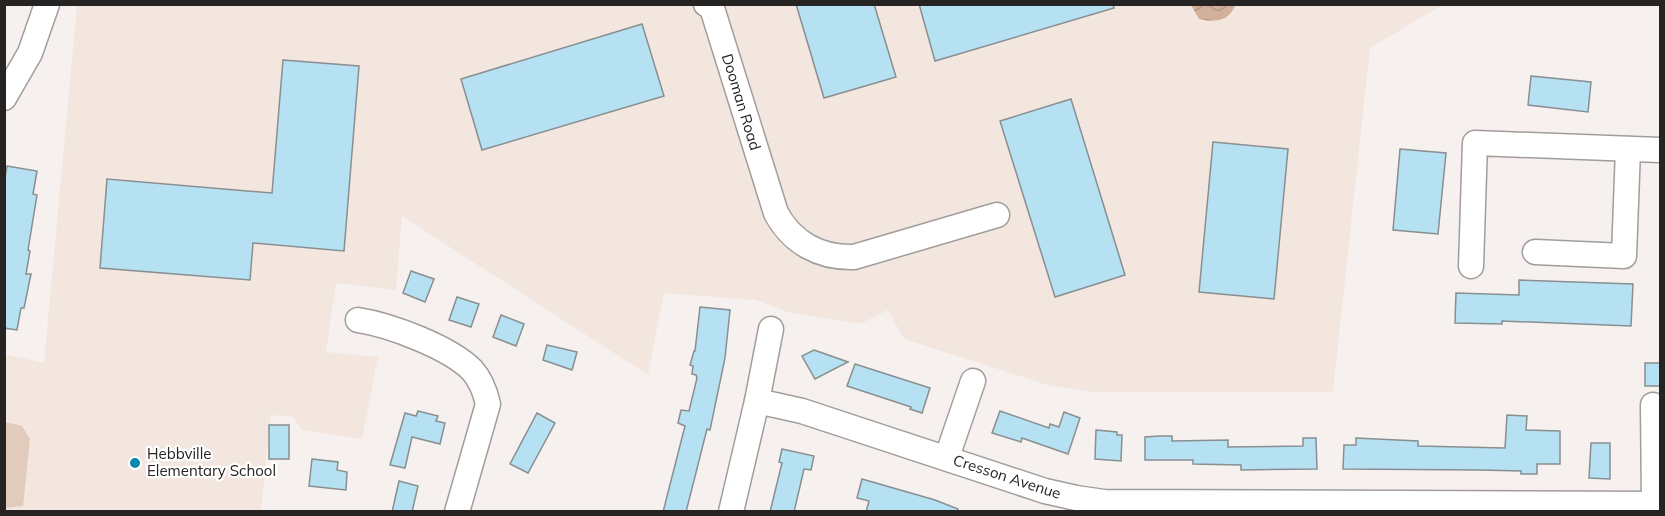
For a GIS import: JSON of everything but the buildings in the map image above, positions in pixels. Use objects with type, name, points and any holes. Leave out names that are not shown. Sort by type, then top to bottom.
[{"type":"street","points":[[4,98],[30,53],[47,4]]},
{"type":"street","name":"Dooman Road","points":[[711,6],[769,195],[783,226],[799,243],[813,250],[839,257],[854,257],[997,215]]},
{"type":"street","points":[[1471,266],[1475,143],[1660,150]]},
{"type":"street","points":[[1534,252],[1624,256],[1628,149]]},
{"type":"street","points":[[358,320],[379,323],[398,330],[453,356],[471,369],[480,380],[488,404],[458,512]]},
{"type":"street","points":[[732,512],[771,329]]},
{"type":"street","points":[[947,457],[973,381]]},
{"type":"street","name":"Cresson Avenue","points":[[757,401],[802,411],[1045,491],[1104,502],[1161,507],[1657,504]]},
{"type":"street","points":[[1653,405],[1657,504]]},
{"type":"shaded area","points":[[77,5],[1442,5],[1370,48],[1333,392],[1094,392],[1051,386],[904,339],[888,310],[860,324],[791,313],[755,300],[664,293],[648,375],[402,216],[396,290],[336,283],[326,352],[378,357],[362,439],[302,430],[293,417],[271,415],[261,511],[5,512],[5,354],[44,363]]},
{"type":"shaded area","points":[[5,422],[22,426],[30,439],[23,506],[5,508]]},
{"type":"water","points":[[1191,5],[1235,5],[1225,18],[1210,21],[1199,19]]},
{"type":"place","name":"Hebbville Elementary School","points":[[135,463]]}]
